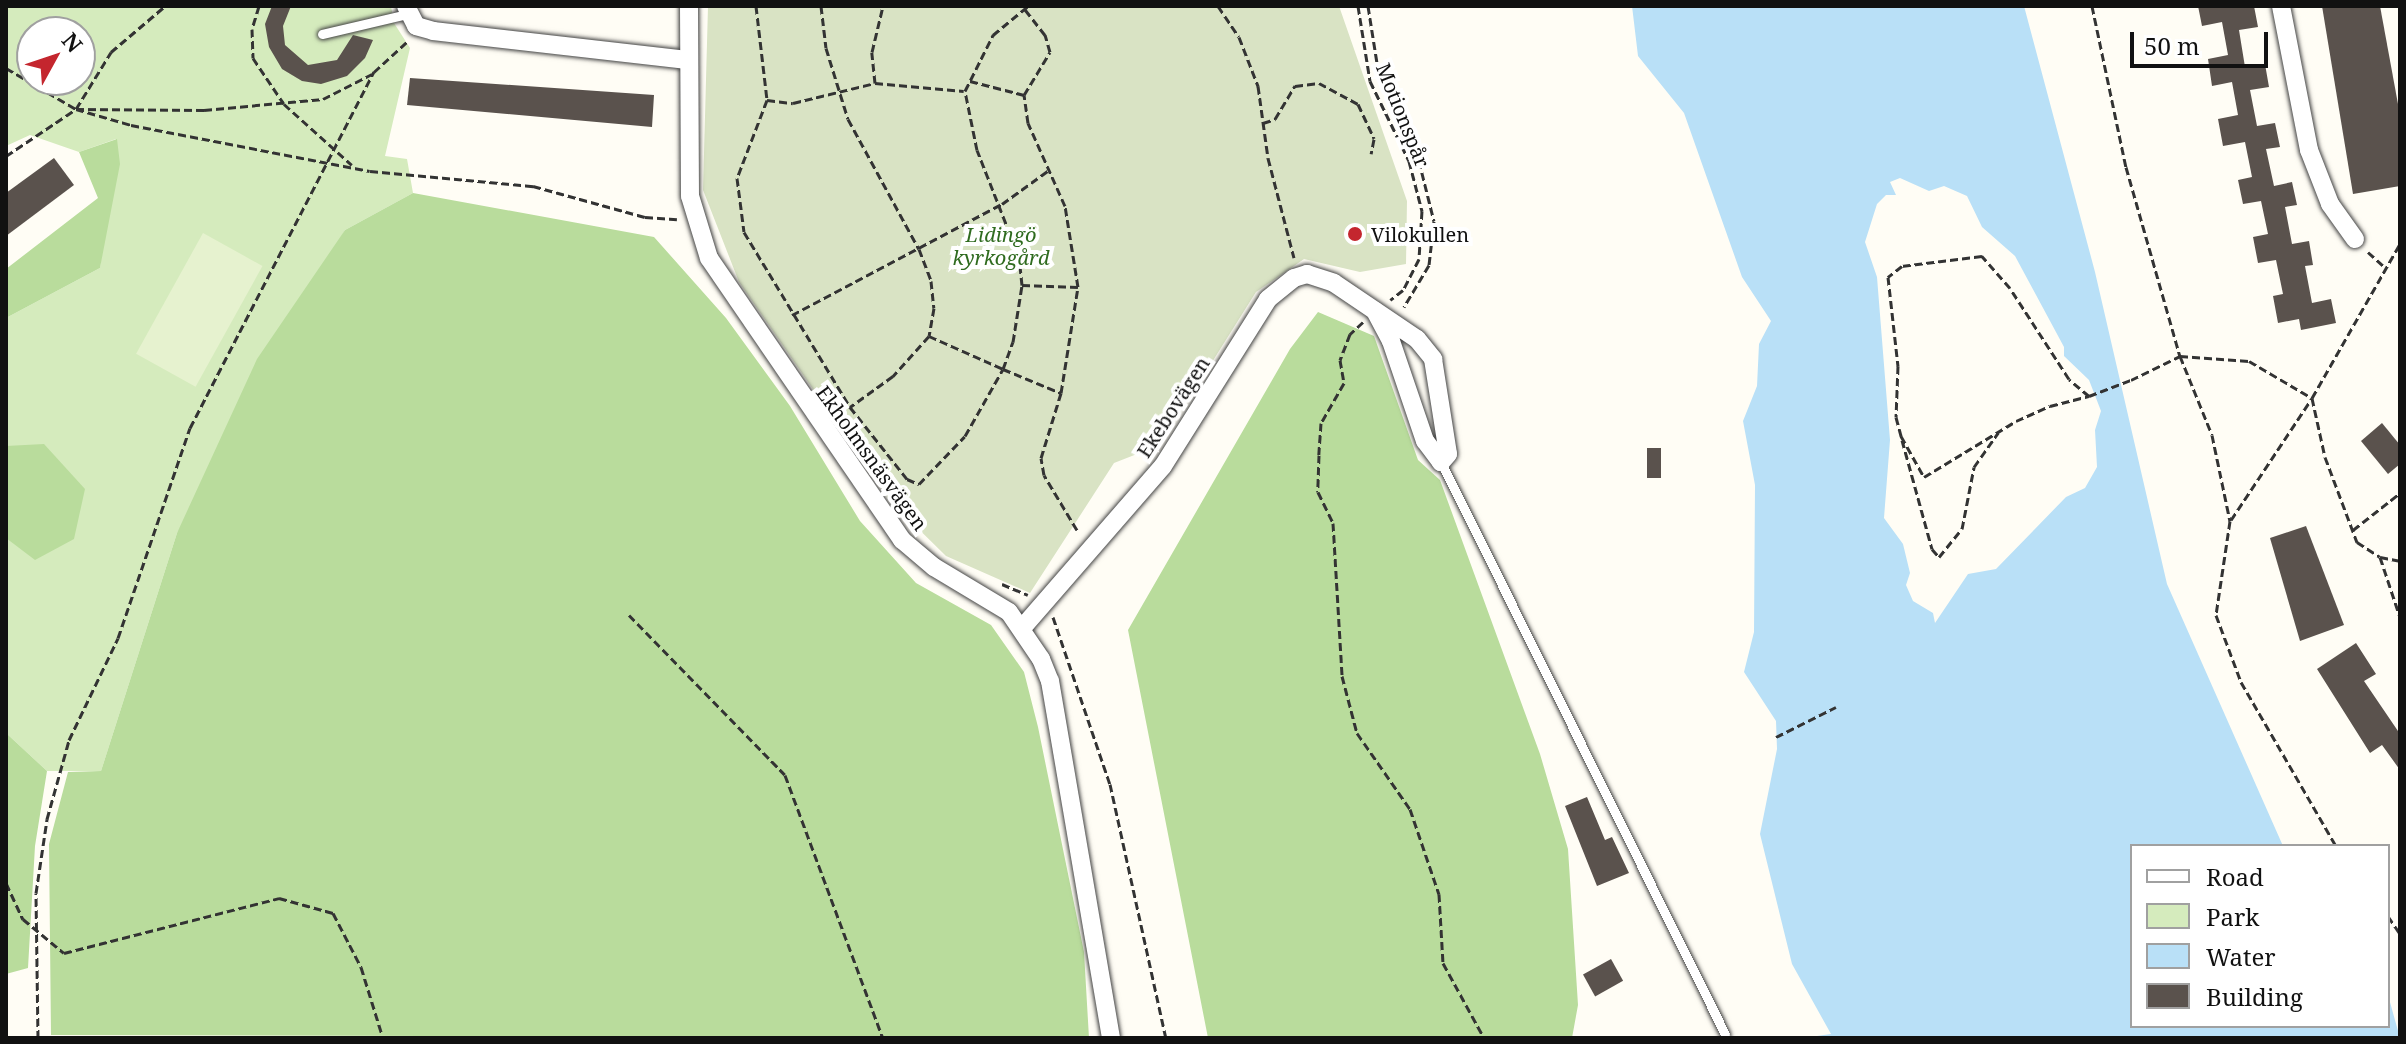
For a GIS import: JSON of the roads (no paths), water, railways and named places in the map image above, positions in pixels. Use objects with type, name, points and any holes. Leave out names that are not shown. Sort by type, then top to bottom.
[{"type":"street","name":"Ekholmsnäsvägen","points":[[689,6],[690,196],[709,258],[902,540],[1023,627],[1050,681],[1111,1038]]},
{"type":"street","points":[[2281,6],[2309,150],[2330,204],[2355,239]]},
{"type":"street","points":[[406,10],[421,29],[687,60]]},
{"type":"street","name":"Ekebovägen","points":[[1023,627],[1042,596],[1163,466],[1268,299],[1307,274],[1334,283],[1380,314]]},
{"type":"street","points":[[1380,314],[1417,339],[1433,359],[1448,454],[1441,462],[1425,441],[1380,314]]},
{"type":"lane","points":[[322,34],[406,10]]},
{"type":"lane","points":[[1441,462],[1725,1034]]},
{"type":"water","points":[[1632,6],[2024,6],[2095,272],[2167,584],[2282,844],[2130,844],[2130,1028],[2390,1028],[2390,1002],[2400,1038],[1803,1038],[1831,1034],[1792,964],[1760,834],[1777,749],[1776,721],[1744,672],[1754,632],[1755,485],[1743,421],[1757,386],[1759,344],[1771,321],[1742,277],[1684,113],[1638,56]],"holes":[[[1900,178],[1929,191],[1944,186],[1967,196],[1982,227],[2015,256],[2064,347],[2064,356],[2089,380],[2101,411],[2095,430],[2097,467],[2085,488],[2066,497],[1996,569],[1968,574],[1935,623],[1933,613],[1913,601],[1906,585],[1910,573],[1903,544],[1884,518],[1890,440],[1877,277],[1865,242],[1877,204],[1886,195],[1896,195],[1890,182]]]},
{"type":"place","name":"Vilokullen","points":[[1355,234]]},
{"type":"park label","name":"Lidingö kyrkogård","points":[[1001,246]]}]
